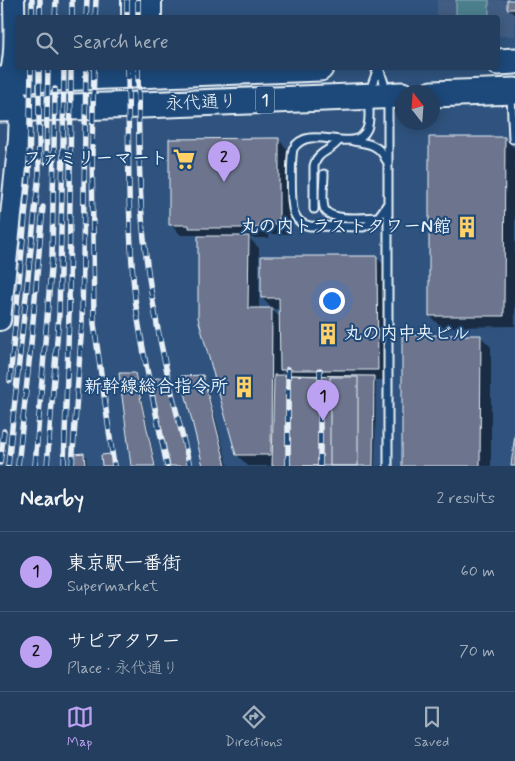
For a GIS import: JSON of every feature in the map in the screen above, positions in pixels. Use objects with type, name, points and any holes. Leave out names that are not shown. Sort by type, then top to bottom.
[{"type":"highway","points":[[500,62],[515,61]]},
{"type":"highway","name":"永代通り","points":[[6,95],[142,71],[201,70]]},
{"type":"highway","points":[[440,94],[513,91]]},
{"type":"highway","name":"永代通り","points":[[6,95],[142,105],[386,95]]},
{"type":"main road","points":[[0,320],[19,139],[6,95],[14,54],[14,0]]},
{"type":"main road","points":[[132,0],[132,15]]},
{"type":"main road","points":[[151,0],[151,15]]},
{"type":"main road","points":[[142,71],[142,105]]},
{"type":"lane","points":[[379,70],[386,95],[388,165],[388,466]]},
{"type":"lane","points":[[350,140],[360,136],[367,128],[369,121],[386,95],[379,70]]},
{"type":"lane","points":[[513,91],[513,138]]},
{"type":"lane","points":[[388,165],[385,157],[377,147],[369,143],[308,137],[299,141],[294,148],[292,208],[299,221],[310,226],[364,227],[379,217],[388,203]]},
{"type":"lane","points":[[314,209],[314,166],[316,160],[320,154],[333,148],[339,140]]},
{"type":"lane","points":[[324,174],[324,204],[327,212],[340,217],[379,217]]},
{"type":"shaded area","points":[[437,0],[515,0],[515,36],[500,36],[500,15],[437,15]]},
{"type":"green space","points":[[456,0],[489,0],[489,15],[456,15]]},
{"type":"building","points":[[507,0],[515,0],[515,9],[507,9]]},
{"type":"building","name":"丸の内トラストタワーN館","points":[[429,137],[505,137],[504,316],[429,316]]},
{"type":"building","points":[[279,138],[279,224],[259,224],[259,228],[189,228],[189,225],[169,225],[169,139]]},
{"type":"building","name":"新幹線総合指令所","points":[[198,236],[249,236],[248,308],[272,308],[271,455],[236,455],[198,318]]},
{"type":"building","name":"丸の内中央ビル","points":[[261,256],[377,256],[378,370],[280,370],[279,298],[261,298]]},
{"type":"building","points":[[402,335],[481,335],[480,466],[402,466]]},
{"type":"building","points":[[119,373],[135,373],[155,466],[131,466]]},
{"type":"building","points":[[203,375],[226,466],[203,466],[181,376]]},
{"type":"building","points":[[274,375],[374,376],[373,466],[272,466]]},
{"type":"building","points":[[290,375],[319,376],[319,466],[290,466]]},
{"type":"building","points":[[166,377],[188,466],[170,466],[151,379]]},
{"type":"building","points":[[330,377],[358,377],[358,466],[330,466]]},
{"type":"building","points":[[515,434],[515,466],[511,466]]},
{"type":"building","points":[[84,453],[85,466],[74,466],[74,454]]},
{"type":"building","points":[[111,454],[112,466],[102,466],[101,455]]},
{"type":"railway","points":[[32,0],[32,15]]},
{"type":"railway","points":[[40,0],[40,15]]},
{"type":"railway","points":[[55,15],[56,0]]},
{"type":"railway","points":[[72,0],[72,15]]},
{"type":"railway","points":[[86,15],[87,0]]},
{"type":"railway","points":[[95,15],[96,0]]},
{"type":"railway","points":[[127,0],[127,15]]},
{"type":"railway","points":[[138,0],[138,15]]},
{"type":"railway","points":[[10,381],[29,173],[31,70]]},
{"type":"railway","points":[[8,466],[39,173],[39,70]]},
{"type":"railway","points":[[46,162],[48,70]]},
{"type":"railway","points":[[47,466],[59,315],[64,70]]},
{"type":"railway","points":[[72,466],[82,323],[86,70]]},
{"type":"railway","points":[[94,70],[92,148],[94,324],[114,466]]},
{"type":"railway","points":[[128,70],[132,269],[145,362],[167,466]]},
{"type":"railway","points":[[138,70],[139,153],[147,268],[163,353],[190,466]]},
{"type":"railway","points":[[64,466],[69,315],[71,71]]},
{"type":"railway","points":[[35,466],[52,256],[55,89]]},
{"type":"railway","points":[[18,466],[43,207]]},
{"type":"railway","points":[[288,369],[288,466]]},
{"type":"railway","points":[[320,370],[320,466]]},
{"type":"railway","points":[[0,463],[4,431]]},
{"type":"place","name":"ファミリーマート","points":[[184,159]]},
{"type":"place","name":"サピアタワー","points":[[224,182]]},
{"type":"place","name":"丸の内トラストタワーN館","points":[[467,227]]},
{"type":"place","name":"丸の内中央ビル","points":[[328,334]]},
{"type":"place","name":"新幹線総合指令所","points":[[244,387]]},
{"type":"place","name":"東京駅一番街","points":[[323,421]]}]
